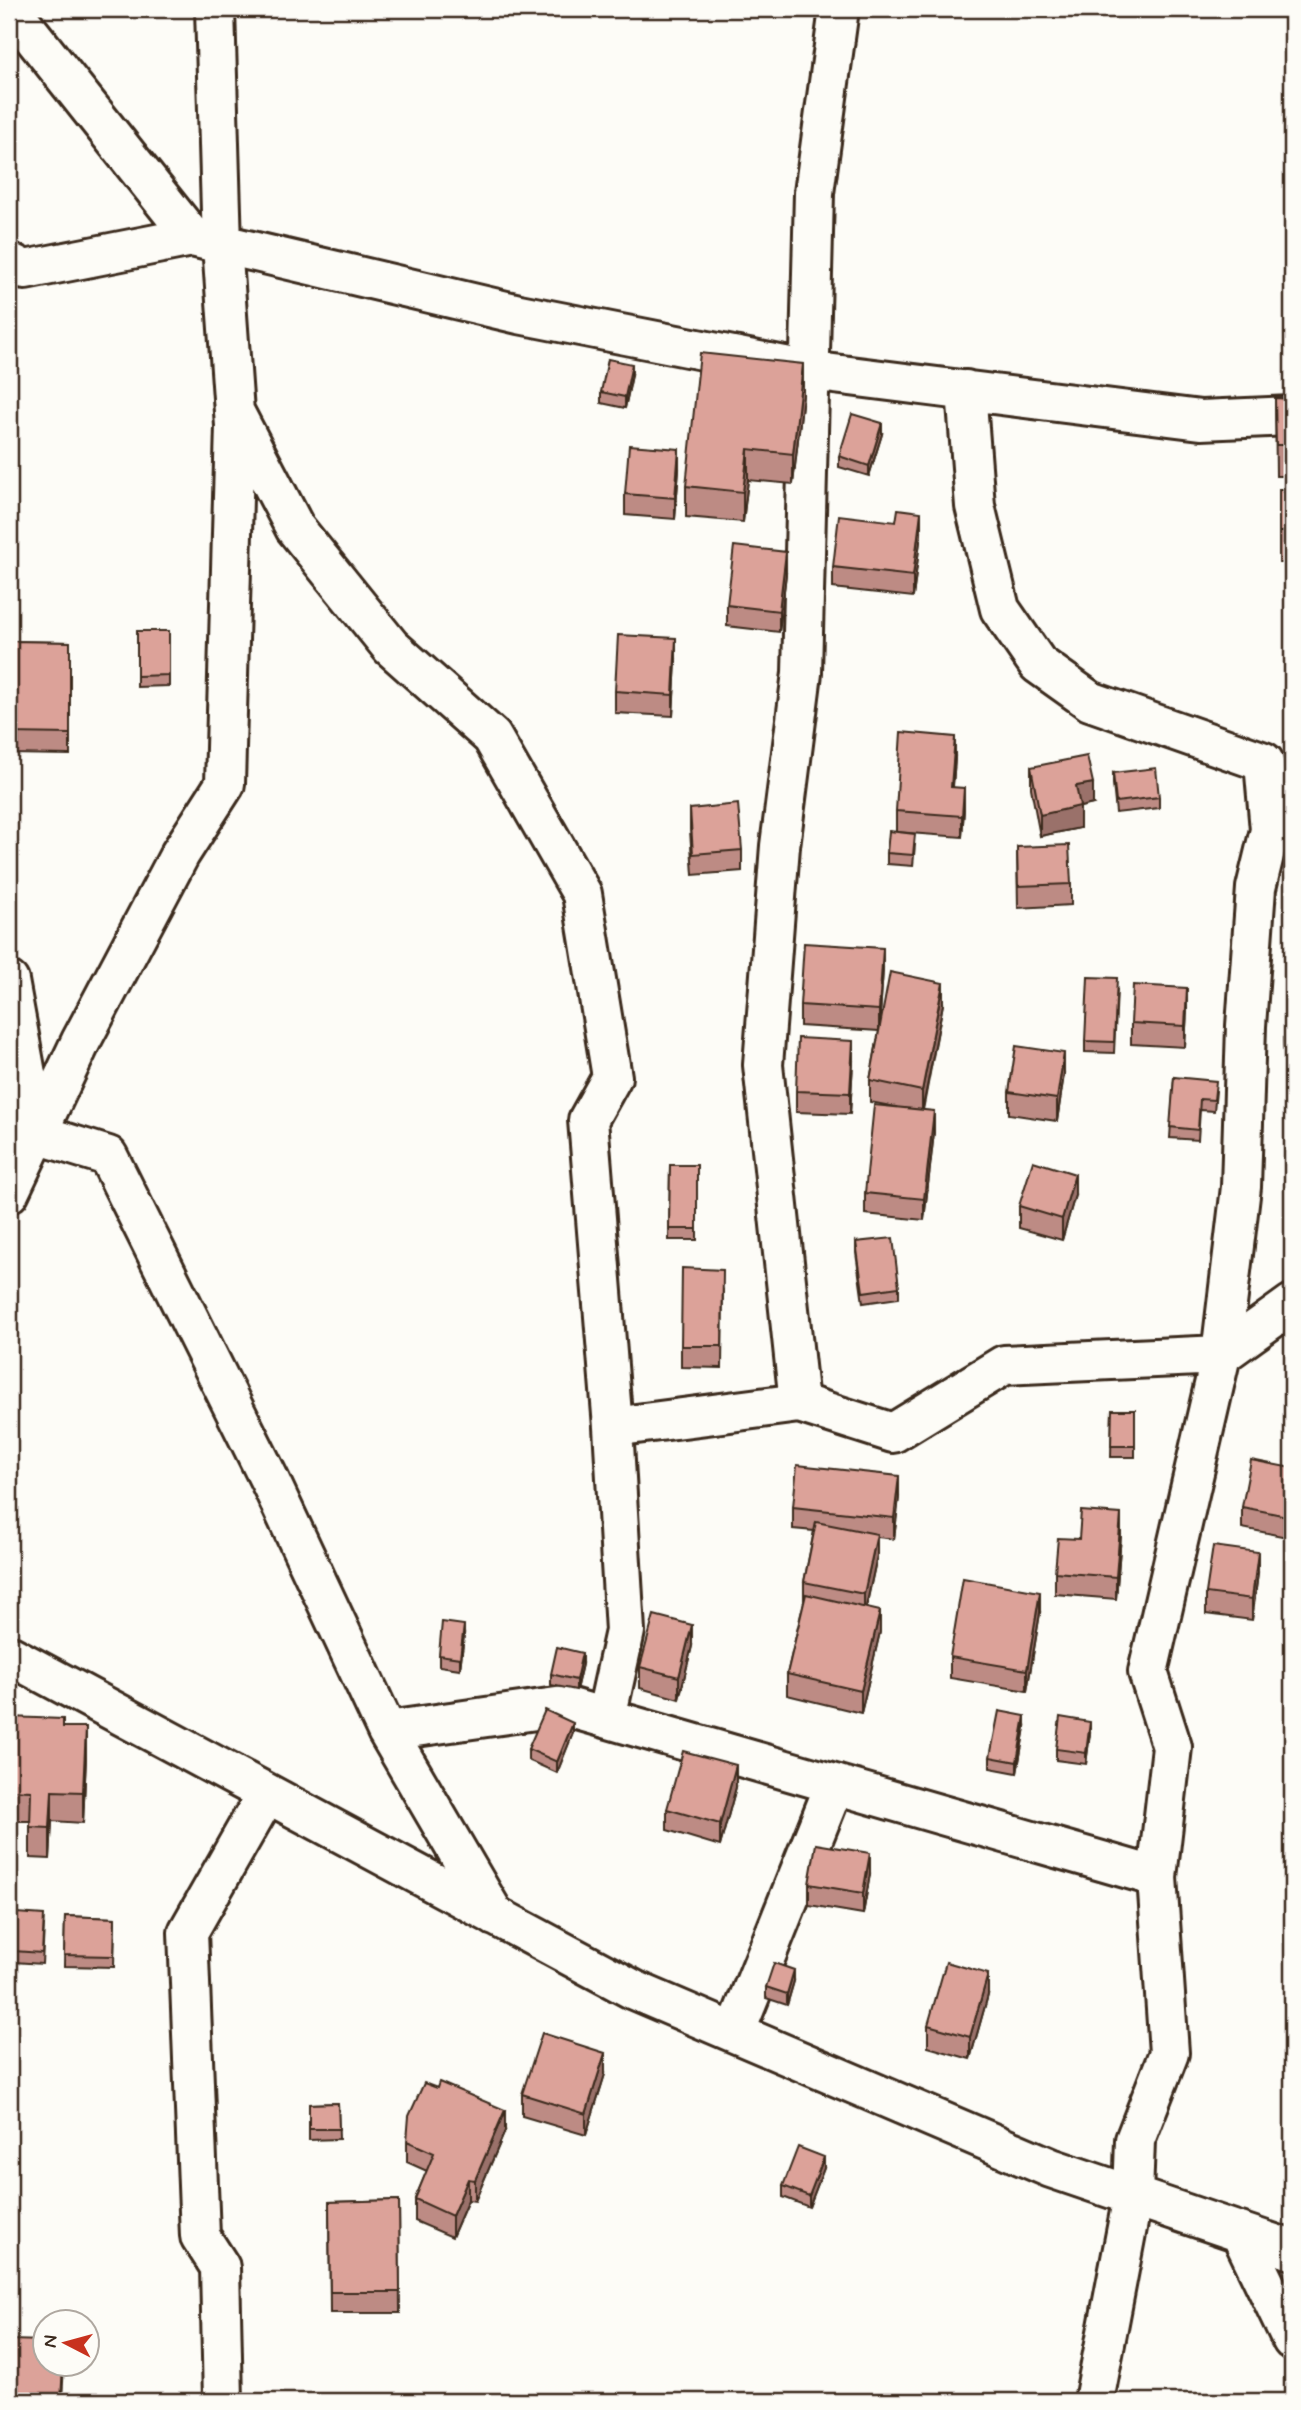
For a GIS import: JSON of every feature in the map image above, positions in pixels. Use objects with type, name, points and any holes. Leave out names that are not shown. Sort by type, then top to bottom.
[{"type":"street","points":[[11,9],[207,241]]},
{"type":"street","points":[[9,1193],[80,1041],[168,877],[225,785],[234,411],[207,241],[215,9]]},
{"type":"street","points":[[799,1403],[763,1065],[780,846],[802,673],[814,193],[839,9]]},
{"type":"street","points":[[9,261],[25,270],[207,241],[519,314],[810,370],[1201,420],[1292,416]]},
{"type":"street","points":[[966,390],[975,506],[1000,609],[1038,664],[1090,701],[1264,762],[1270,830],[1256,888],[1246,1026],[1241,1187],[1221,1355],[1148,1672],[1172,1747],[1157,1877],[1169,2053],[1135,2140],[1133,2196],[1094,2401]]},
{"type":"street","points":[[234,411],[295,528],[391,647],[492,737],[582,894],[612,1077],[588,1120],[613,1427],[625,1632],[606,1718]]},
{"type":"street","points":[[1270,830],[1292,863]]},
{"type":"street","points":[[9,981],[37,1134]]},
{"type":"street","points":[[37,1134],[108,1156],[270,1481],[387,1731],[495,1916]]},
{"type":"street","points":[[613,1427],[799,1403],[893,1433],[1003,1365],[1221,1355],[1292,1304]]},
{"type":"street","points":[[9,1655],[634,1990],[1051,2168],[1292,2250]]},
{"type":"street","points":[[387,1731],[564,1706],[1157,1877]]},
{"type":"street","points":[[735,2033],[835,1784]]},
{"type":"street","points":[[223,2401],[220,2267],[200,2236],[188,1932],[266,1795]]},
{"type":"street","points":[[1240,2232],[1292,2340]]},
{"type":"building","points":[[700,353],[803,364],[793,454],[748,449],[743,492],[686,486]]},
{"type":"building","points":[[608,359],[632,364],[625,397],[601,392]]},
{"type":"building","points":[[1275,398],[1292,399],[1292,532],[1279,532],[1279,489],[1291,489],[1291,445],[1276,445]]},
{"type":"building","points":[[852,414],[882,423],[869,466],[839,456]]},
{"type":"building","points":[[629,445],[679,449],[675,498],[625,494]]},
{"type":"building","points":[[898,509],[921,512],[913,576],[833,567],[839,515],[896,522]]},
{"type":"building","points":[[734,546],[786,552],[779,611],[727,605]]},
{"type":"building","points":[[137,631],[169,631],[169,675],[137,676]]},
{"type":"building","points":[[618,635],[676,638],[673,695],[615,691]]},
{"type":"building","points":[[9,641],[70,642],[70,734],[9,733]]},
{"type":"building","points":[[901,732],[955,737],[951,787],[964,788],[962,816],[896,811]]},
{"type":"building","points":[[1087,756],[1093,783],[1076,786],[1080,806],[1040,815],[1031,767]]},
{"type":"building","points":[[1156,768],[1159,797],[1116,802],[1113,773]]},
{"type":"building","points":[[738,804],[742,850],[693,854],[690,809]]},
{"type":"building","points":[[889,831],[915,834],[913,855],[887,853]]},
{"type":"building","points":[[1069,845],[1071,884],[1018,886],[1017,847]]},
{"type":"building","points":[[804,943],[883,948],[879,1010],[800,1005]]},
{"type":"building","points":[[890,972],[943,983],[922,1091],[870,1080]]},
{"type":"building","points":[[1088,977],[1117,978],[1114,1042],[1085,1041]]},
{"type":"building","points":[[1133,985],[1187,988],[1185,1026],[1131,1023]]},
{"type":"building","points":[[1292,1037],[1292,1067],[1285,1068],[1283,1038]]},
{"type":"building","points":[[798,1038],[853,1041],[850,1093],[796,1091]]},
{"type":"building","points":[[1016,1046],[1064,1053],[1057,1099],[1009,1092]]},
{"type":"building","points":[[1174,1077],[1216,1081],[1214,1100],[1200,1099],[1198,1130],[1170,1127]]},
{"type":"building","points":[[874,1105],[934,1111],[924,1199],[865,1193]]},
{"type":"building","points":[[1033,1161],[1075,1174],[1062,1219],[1019,1206]]},
{"type":"building","points":[[670,1165],[697,1165],[697,1229],[669,1229]]},
{"type":"building","points":[[893,1238],[899,1287],[863,1292],[856,1242]]},
{"type":"building","points":[[682,1268],[723,1270],[722,1346],[681,1346]]},
{"type":"building","points":[[1112,1410],[1135,1410],[1135,1446],[1111,1446]]},
{"type":"building","points":[[1251,1460],[1292,1468],[1292,1517],[1242,1507]]},
{"type":"building","points":[[797,1465],[899,1476],[894,1518],[793,1507]]},
{"type":"building","points":[[1081,1511],[1121,1514],[1116,1577],[1055,1572],[1058,1538],[1079,1539]]},
{"type":"building","points":[[816,1522],[877,1534],[864,1594],[804,1582]]},
{"type":"building","points":[[1213,1546],[1258,1552],[1252,1599],[1206,1593]]},
{"type":"building","points":[[963,1578],[1040,1592],[1027,1670],[950,1657]]},
{"type":"building","points":[[806,1594],[880,1611],[861,1691],[787,1674]]},
{"type":"building","points":[[654,1615],[692,1625],[679,1677],[640,1667]]},
{"type":"building","points":[[442,1622],[464,1625],[460,1658],[439,1655]]},
{"type":"building","points":[[557,1647],[582,1653],[576,1680],[551,1674]]},
{"type":"building","points":[[545,1710],[573,1723],[557,1762],[528,1749]]},
{"type":"building","points":[[999,1711],[1025,1716],[1017,1762],[990,1757]]},
{"type":"building","points":[[9,1717],[63,1719],[63,1727],[86,1727],[83,1792],[52,1791],[50,1828],[30,1827],[31,1791],[9,1790]]},
{"type":"building","points":[[1060,1717],[1090,1722],[1086,1753],[1056,1749]]},
{"type":"building","points":[[683,1751],[736,1765],[720,1824],[667,1809]]},
{"type":"building","points":[[816,1844],[870,1853],[863,1893],[809,1884]]},
{"type":"building","points":[[16,1913],[44,1915],[42,1953],[14,1951]]},
{"type":"building","points":[[65,1916],[115,1918],[114,1956],[64,1955]]},
{"type":"building","points":[[946,1962],[988,1974],[970,2037],[928,2025]]},
{"type":"building","points":[[774,1963],[794,1970],[787,1994],[766,1987]]},
{"type":"building","points":[[542,2033],[605,2053],[586,2114],[522,2094]]},
{"type":"building","points":[[439,2082],[505,2110],[475,2180],[468,2179],[452,2216],[415,2199],[434,2153],[407,2141],[409,2116],[424,2083],[437,2088]]},
{"type":"building","points":[[338,2103],[339,2129],[309,2129],[309,2104]]},
{"type":"building","points":[[798,2147],[824,2157],[809,2196],[783,2186]]},
{"type":"building","points":[[399,2200],[400,2292],[330,2292],[329,2202]]},
{"type":"building","points":[[9,2340],[32,2341],[32,2378],[62,2378],[61,2401],[9,2401]]}]
